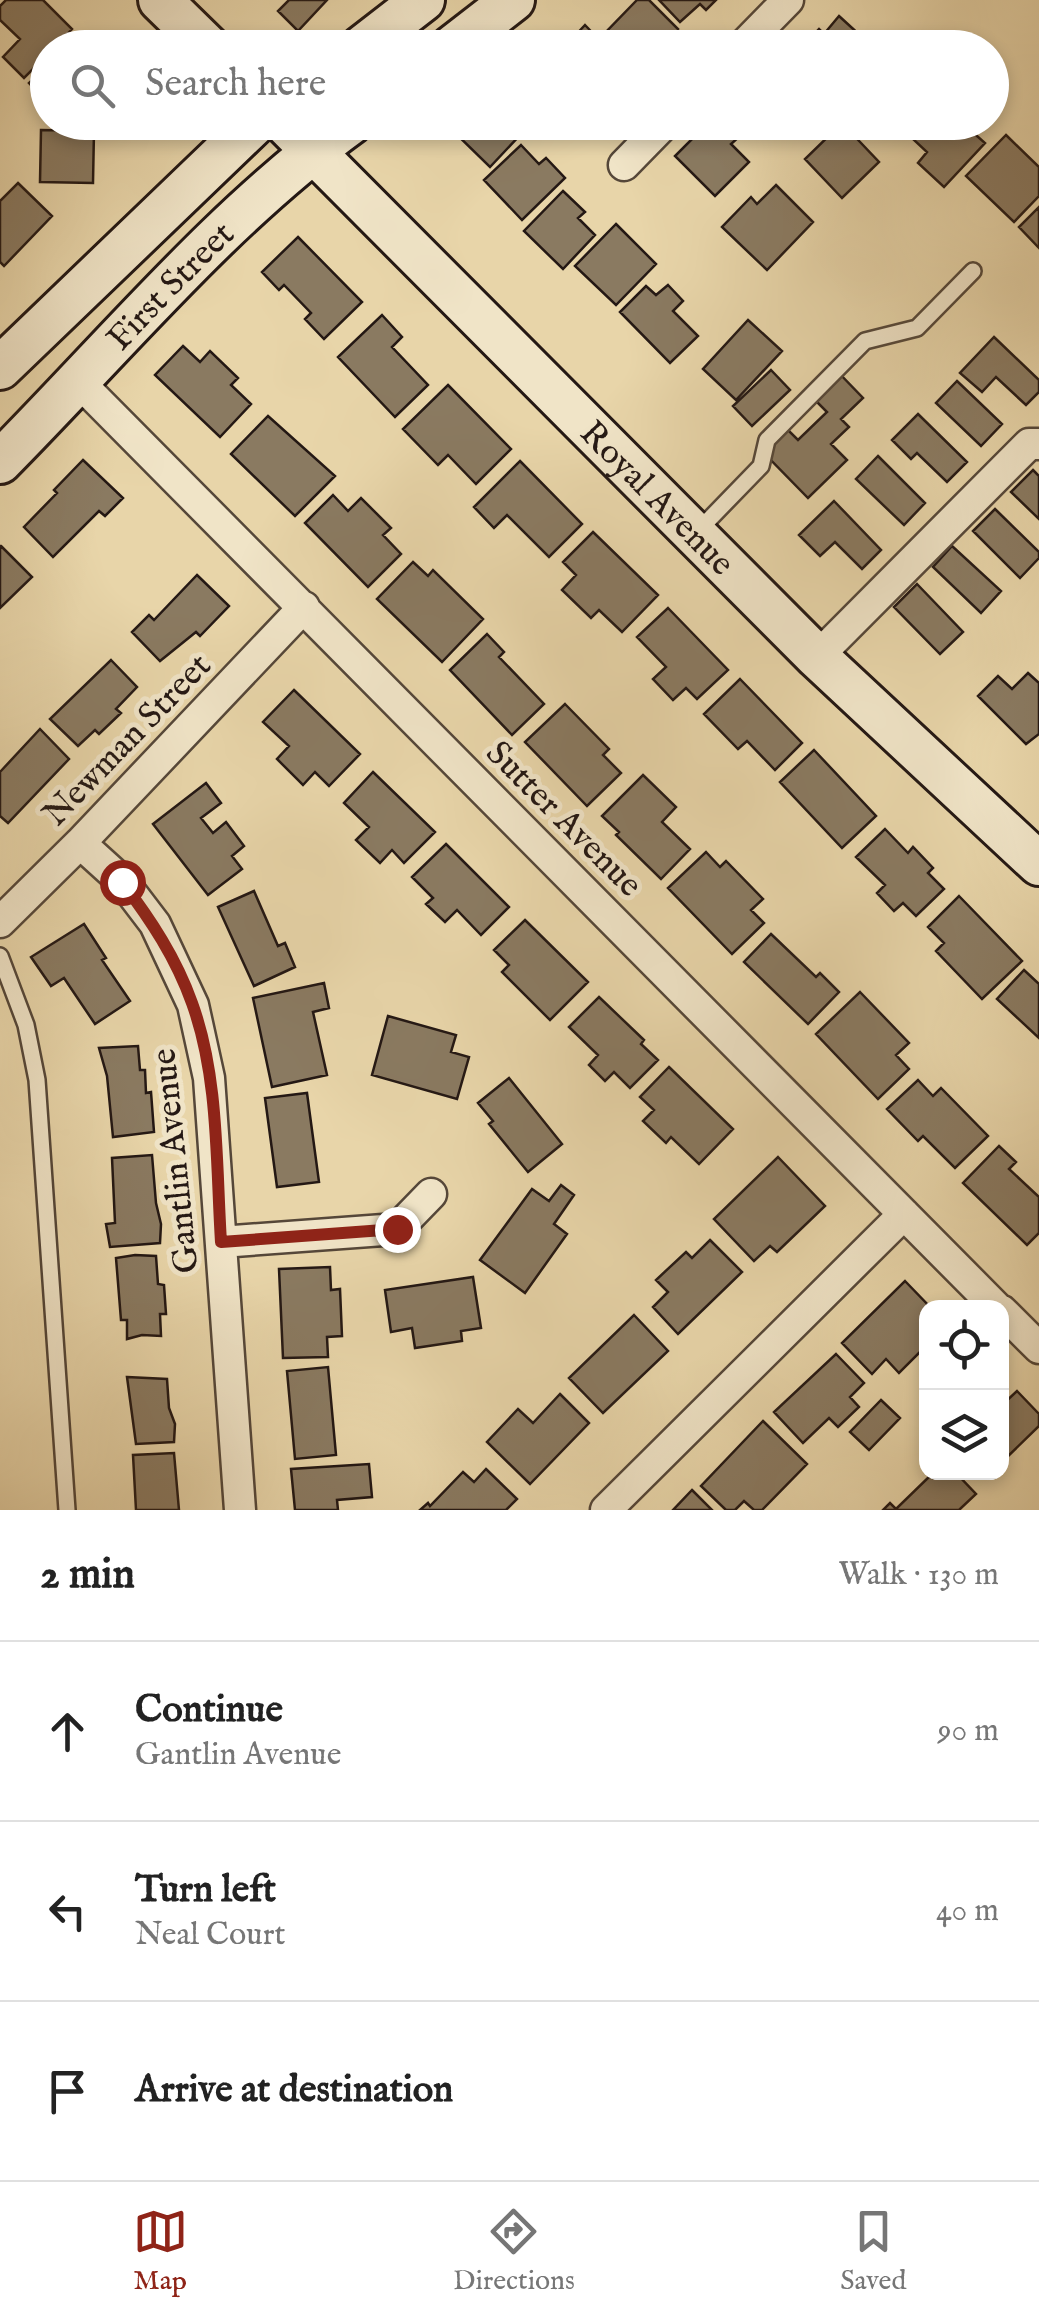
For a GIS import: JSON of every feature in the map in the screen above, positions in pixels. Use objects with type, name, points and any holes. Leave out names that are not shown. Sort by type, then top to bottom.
[{"type":"main road","points":[[160,0],[191,30]]},
{"type":"main road","points":[[384,30],[423,0]]},
{"type":"main road","points":[[474,30],[513,0]]},
{"type":"main road","name":"First Street","points":[[0,368],[237,140]]},
{"type":"main road","name":"First Street","points":[[0,462],[170,284],[296,140]]},
{"type":"main road","name":"Royal Avenue","points":[[300,140],[817,657],[1039,864]]},
{"type":"street","points":[[759,30],[788,0]]},
{"type":"street","points":[[624,165],[648,140]]},
{"type":"street","name":"Sutter Avenue","points":[[79,382],[990,1300]]},
{"type":"street","points":[[817,657],[1029,444],[1039,444]]},
{"type":"street","name":"Newman Street","points":[[0,922],[304,607]]},
{"type":"street","name":"Gantlin Avenue","points":[[80,843],[122,882],[155,924],[193,1006],[210,1078],[240,1510]]},
{"type":"street","points":[[221,1242],[397,1229],[431,1194]]},
{"type":"street","points":[[606,1510],[904,1214]]},
{"type":"street","name":"Sutter Avenue","points":[[1009,1319],[1039,1348]]},
{"type":"lane","points":[[694,534],[760,466],[767,440],[865,342],[917,328],[973,271]]},
{"type":"lane","points":[[0,956],[26,1025],[36,1080],[67,1510]]},
{"type":"building","points":[[6,0],[43,0],[72,29],[30,30],[30,72],[24,78],[3,57],[20,39],[0,20],[0,6]]},
{"type":"building","points":[[289,0],[327,0],[299,30],[278,11]]},
{"type":"building","points":[[637,0],[649,0],[678,29],[677,30],[608,30]]},
{"type":"building","points":[[659,0],[716,0],[706,10],[700,4],[680,22]]},
{"type":"building","points":[[839,16],[854,30],[827,30]]},
{"type":"building","points":[[1009,138],[1039,167],[1039,196],[1014,222],[966,176],[1001,140]]},
{"type":"building","points":[[41,140],[94,140],[93,183],[40,182]]},
{"type":"building","points":[[462,140],[515,140],[490,167]]},
{"type":"building","points":[[691,140],[736,140],[731,144],[749,162],[715,196],[675,156]]},
{"type":"building","points":[[825,140],[858,140],[879,162],[842,198],[805,159]]},
{"type":"building","points":[[914,140],[985,143],[944,187],[918,163],[927,152]]},
{"type":"building","points":[[521,145],[539,164],[546,158],[565,178],[522,220],[484,180]]},
{"type":"building","points":[[18,183],[52,216],[4,266],[0,262],[0,201]]},
{"type":"building","points":[[776,185],[813,222],[767,270],[722,227],[751,197],[757,204]]},
{"type":"building","points":[[563,191],[585,212],[578,218],[595,235],[563,269],[524,231]]},
{"type":"building","points":[[1039,207],[1039,248],[1019,227]]},
{"type":"building","points":[[616,224],[656,264],[616,305],[575,266]]},
{"type":"building","points":[[298,237],[362,302],[324,339],[305,319],[311,313],[284,285],[279,290],[262,272]]},
{"type":"building","points":[[668,285],[683,301],[673,311],[698,336],[670,363],[620,312],[646,286],[656,295]]},
{"type":"building","points":[[382,315],[402,337],[392,347],[428,385],[395,417],[338,357]]},
{"type":"building","points":[[748,320],[782,351],[736,400],[703,369]]},
{"type":"building","points":[[994,337],[1039,380],[1039,392],[1026,405],[996,377],[982,392],[960,373]]},
{"type":"building","points":[[183,346],[200,362],[210,351],[238,378],[231,385],[251,404],[220,437],[155,375]]},
{"type":"building","points":[[771,370],[790,390],[752,426],[733,406]]},
{"type":"building","points":[[837,371],[863,398],[841,419],[849,427],[831,444],[847,460],[808,498],[763,452],[787,429],[798,440],[827,412],[811,396]]},
{"type":"building","points":[[957,381],[1002,424],[981,446],[936,403]]},
{"type":"building","points":[[448,385],[511,449],[476,484],[448,455],[438,465],[403,429]]},
{"type":"building","points":[[918,414],[967,462],[947,482],[917,453],[911,459],[892,440]]},
{"type":"building","points":[[268,416],[335,476],[295,516],[231,454]]},
{"type":"building","points":[[878,456],[925,503],[904,525],[856,479]]},
{"type":"building","points":[[83,460],[123,498],[105,516],[99,511],[53,557],[24,527]]},
{"type":"building","points":[[520,461],[582,524],[549,557],[507,515],[494,528],[474,507]]},
{"type":"building","points":[[1033,470],[1039,476],[1039,519],[1011,492]]},
{"type":"building","points":[[333,495],[348,511],[361,498],[391,528],[383,535],[401,554],[368,587],[305,523]]},
{"type":"building","points":[[834,501],[881,550],[862,569],[835,542],[820,556],[799,535]]},
{"type":"building","points":[[995,509],[1039,552],[1039,558],[1020,578],[973,531]]},
{"type":"building","points":[[593,532],[658,595],[622,632],[599,610],[591,618],[562,590],[576,575],[563,562]]},
{"type":"building","points":[[0,546],[32,577],[0,608]]},
{"type":"building","points":[[952,546],[1001,591],[981,613],[933,567]]},
{"type":"building","points":[[413,562],[428,576],[433,570],[483,619],[442,662],[377,599]]},
{"type":"building","points":[[197,575],[229,606],[200,636],[196,632],[160,661],[132,632],[149,615],[154,620]]},
{"type":"building","points":[[917,584],[963,632],[940,654],[894,607]]},
{"type":"building","points":[[668,608],[728,670],[697,699],[686,688],[673,700],[653,679],[666,667],[637,637]]},
{"type":"building","points":[[487,634],[504,652],[499,657],[544,704],[512,735],[450,670]]},
{"type":"building","points":[[111,660],[137,687],[116,709],[121,713],[99,734],[95,730],[78,746],[50,719]]},
{"type":"building","points":[[1028,673],[1039,683],[1039,734],[1026,744],[978,696],[998,676],[1012,689]]},
{"type":"building","points":[[740,679],[802,743],[775,770],[747,741],[738,749],[704,714]]},
{"type":"building","points":[[294,690],[360,754],[329,786],[315,772],[303,785],[277,759],[289,746],[263,722]]},
{"type":"building","points":[[565,704],[609,749],[603,755],[621,773],[587,806],[525,742]]},
{"type":"building","points":[[40,729],[69,759],[8,823],[0,816],[0,772]]},
{"type":"building","points":[[814,750],[876,816],[842,848],[780,782]]},
{"type":"building","points":[[373,772],[435,832],[404,863],[392,850],[380,863],[356,840],[369,827],[344,803]]},
{"type":"building","points":[[643,775],[676,807],[662,822],[690,849],[661,879],[602,816]]},
{"type":"building","points":[[206,783],[221,803],[201,818],[213,833],[226,822],[244,846],[232,856],[242,869],[208,895],[153,824]]},
{"type":"building","points":[[885,829],[908,853],[913,847],[933,868],[928,873],[944,889],[916,916],[903,903],[894,911],[877,893],[885,885],[856,857]]},
{"type":"building","points":[[446,844],[509,907],[481,935],[457,910],[445,922],[426,904],[433,898],[412,877]]},
{"type":"building","points":[[706,852],[720,867],[726,861],[763,899],[751,910],[764,923],[732,954],[668,888]]},
{"type":"building","points":[[254,891],[278,946],[285,943],[295,967],[254,986],[218,907]]},
{"type":"building","points":[[959,896],[1022,961],[982,999],[936,951],[944,943],[928,927]]},
{"type":"building","points":[[525,920],[588,982],[550,1020],[502,972],[509,965],[494,950]]},
{"type":"building","points":[[84,924],[106,958],[102,960],[130,1001],[95,1024],[64,978],[51,986],[31,957]]},
{"type":"building","points":[[771,934],[816,977],[820,973],[839,992],[808,1024],[744,962]]},
{"type":"building","points":[[1024,970],[1039,984],[1039,1038],[997,999]]},
{"type":"building","points":[[324,983],[329,1008],[313,1012],[327,1075],[272,1087],[253,998]]},
{"type":"building","points":[[860,992],[909,1043],[896,1055],[909,1069],[878,1099],[816,1034]]},
{"type":"building","points":[[599,997],[644,1040],[641,1044],[658,1060],[630,1088],[614,1072],[605,1081],[589,1065],[598,1055],[569,1027]]},
{"type":"building","points":[[388,1016],[456,1035],[451,1052],[469,1057],[457,1099],[372,1075]]},
{"type":"building","points":[[138,1046],[146,1093],[151,1092],[154,1132],[113,1137],[107,1076],[99,1048]]},
{"type":"building","points":[[669,1067],[733,1129],[699,1164],[671,1137],[666,1143],[643,1121],[654,1110],[640,1097]]},
{"type":"building","points":[[509,1078],[562,1144],[528,1172],[489,1124],[493,1121],[478,1103]]},
{"type":"building","points":[[918,1080],[933,1096],[941,1088],[988,1136],[955,1168],[923,1136],[918,1141],[887,1109]]},
{"type":"building","points":[[307,1093],[319,1182],[277,1187],[265,1098]]},
{"type":"building","points":[[999,1146],[1016,1162],[1009,1169],[1039,1197],[1039,1233],[1027,1245],[963,1183]]},
{"type":"building","points":[[152,1155],[160,1243],[110,1247],[106,1224],[115,1223],[112,1158]]},
{"type":"building","points":[[778,1157],[825,1206],[777,1252],[770,1246],[754,1261],[714,1219]]},
{"type":"building","points":[[561,1185],[574,1195],[554,1224],[567,1234],[525,1293],[480,1260],[532,1189],[549,1201]]},
{"type":"building","points":[[710,1240],[742,1272],[678,1334],[653,1307],[668,1292],[656,1280],[686,1252],[692,1258]]},
{"type":"building","points":[[156,1256],[166,1314],[160,1314],[161,1336],[127,1339],[127,1320],[121,1320],[116,1258]]},
{"type":"building","points":[[330,1267],[331,1290],[340,1289],[342,1336],[327,1337],[328,1357],[283,1358],[279,1269]]},
{"type":"building","points":[[473,1277],[481,1328],[461,1331],[462,1341],[415,1348],[412,1328],[391,1332],[385,1290]]},
{"type":"building","points":[[905,1281],[923,1300],[919,1300],[919,1353],[899,1373],[886,1359],[872,1374],[842,1343]]},
{"type":"building","points":[[634,1315],[668,1351],[603,1413],[569,1378]]},
{"type":"building","points":[[836,1354],[864,1383],[850,1397],[859,1407],[838,1427],[829,1418],[803,1443],[774,1412]]},
{"type":"building","points":[[328,1367],[336,1455],[295,1459],[287,1371]]},
{"type":"building","points":[[127,1377],[167,1379],[174,1442],[136,1444]]},
{"type":"building","points":[[1017,1391],[1039,1414],[1039,1426],[1009,1455],[1009,1398]]},
{"type":"building","points":[[560,1394],[589,1423],[530,1484],[487,1442],[518,1409],[533,1423]]},
{"type":"building","points":[[881,1400],[900,1418],[869,1450],[850,1432]]},
{"type":"building","points":[[763,1421],[807,1464],[762,1510],[754,1510],[744,1501],[735,1510],[726,1510],[701,1486]]},
{"type":"building","points":[[174,1453],[179,1510],[136,1510],[133,1455]]},
{"type":"building","points":[[369,1464],[372,1497],[337,1500],[338,1510],[295,1510],[291,1469]]},
{"type":"building","points":[[486,1469],[517,1499],[506,1510],[420,1510],[428,1503],[430,1506],[463,1472],[474,1482]]},
{"type":"building","points":[[926,1480],[963,1480],[976,1494],[959,1510],[883,1510],[890,1503],[896,1509]]},
{"type":"building","points":[[692,1490],[712,1510],[673,1510]]},
{"type":"route","points":[[122,882],[155,924],[193,1006],[210,1078],[221,1242],[397,1229]]}]
